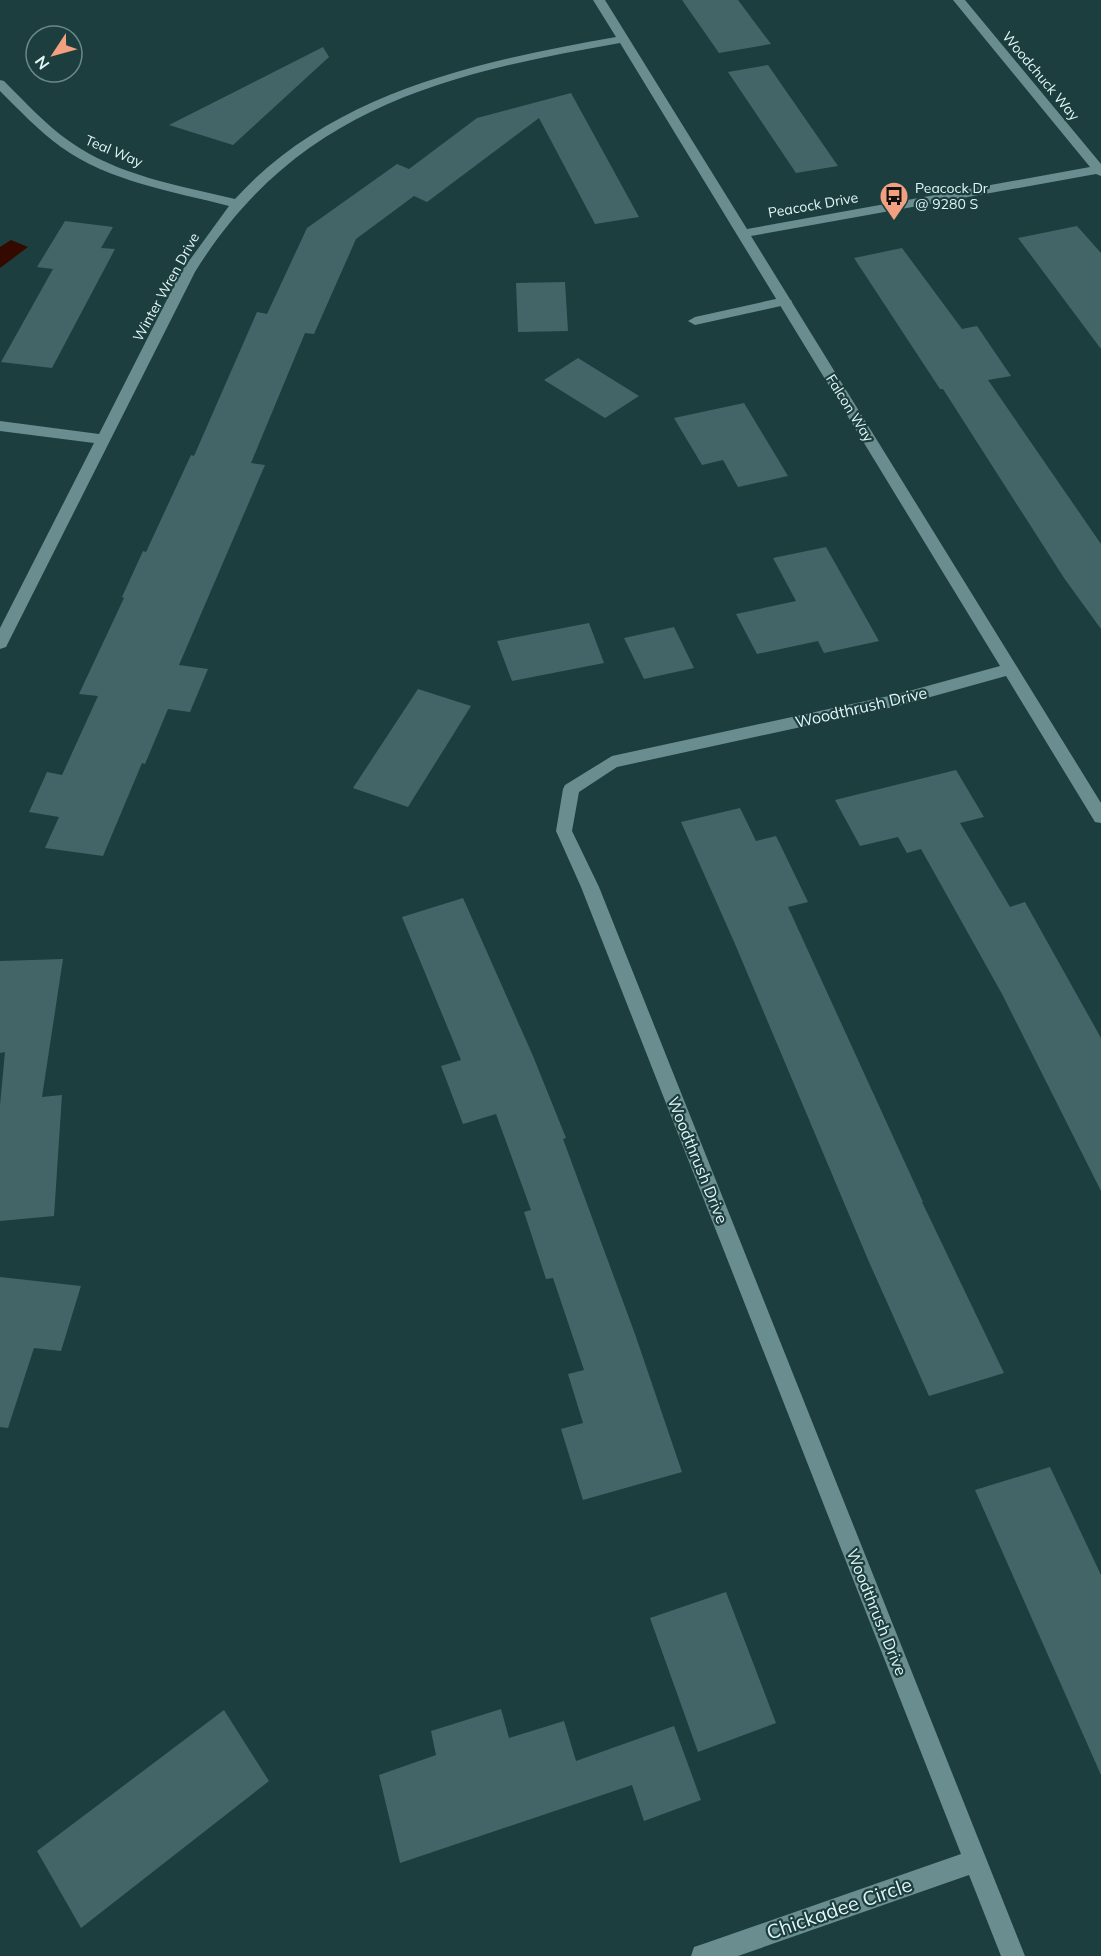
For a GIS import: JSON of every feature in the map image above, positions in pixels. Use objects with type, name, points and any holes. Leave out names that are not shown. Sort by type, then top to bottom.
[{"type":"street","name":"Falcon Way","points":[[599,0],[1101,817]]},
{"type":"street","name":"Woodchuck Way","points":[[958,0],[1100,170]]},
{"type":"street","name":"Winter Wren Drive","points":[[0,643],[188,272],[210,237],[259,181],[327,131],[421,86],[476,68],[531,55],[622,39]]},
{"type":"street","name":"Teal Way","points":[[0,84],[56,137],[77,152],[132,176],[238,204]]},
{"type":"street","name":"Peacock Drive","points":[[743,234],[1100,170]]},
{"type":"street","points":[[695,321],[785,301]]},
{"type":"street","points":[[0,426],[103,439]]},
{"type":"street","name":"Woodthrush Drive","points":[[1010,669],[898,700],[612,762],[571,789],[564,831],[590,887],[1013,1956]]},
{"type":"street","name":"Chickadee Circle","points":[[703,1956],[975,1861]]},
{"type":"shaded area","points":[[11,240],[28,247],[0,268],[0,247]]},
{"type":"building","points":[[682,0],[738,0],[771,44],[719,53]]},
{"type":"building","points":[[323,47],[329,57],[233,145],[169,125]]},
{"type":"building","points":[[768,65],[838,166],[796,173],[728,72]]},
{"type":"building","points":[[571,93],[639,217],[595,224],[539,118],[427,202],[414,196],[356,239],[314,334],[305,333],[251,463],[265,465],[179,665],[208,669],[190,712],[168,709],[145,764],[142,763],[103,856],[45,848],[59,817],[29,812],[47,772],[62,775],[98,696],[79,694],[124,598],[122,597],[143,551],[146,552],[191,455],[194,456],[257,312],[267,314],[307,228],[397,164],[409,169],[477,118]]},
{"type":"building","points":[[65,221],[113,227],[101,248],[115,249],[52,368],[1,362],[53,269],[37,267]]},
{"type":"building","points":[[1077,226],[1101,253],[1101,349],[1018,238]]},
{"type":"building","points":[[902,248],[962,329],[977,326],[1011,376],[988,380],[1101,544],[1101,629],[1064,578],[943,389],[940,389],[854,258]]},
{"type":"building","points":[[565,282],[568,331],[518,332],[516,283]]},
{"type":"building","points":[[578,358],[639,396],[605,418],[544,380]]},
{"type":"building","points":[[744,403],[788,476],[738,487],[723,460],[702,465],[674,418]]},
{"type":"building","points":[[826,547],[879,641],[824,653],[818,641],[757,654],[736,614],[796,601],[773,558]]},
{"type":"building","points":[[589,623],[604,663],[512,681],[497,641]]},
{"type":"building","points":[[674,627],[694,668],[644,679],[624,638]]},
{"type":"building","points":[[418,689],[471,706],[408,807],[353,788]]},
{"type":"building","points":[[956,770],[984,817],[960,823],[1010,907],[1025,902],[1101,1038],[1101,1191],[1002,994],[921,849],[907,853],[898,837],[860,846],[835,800]]},
{"type":"building","points":[[740,808],[756,841],[776,836],[808,902],[788,907],[922,1202],[1004,1373],[929,1396],[869,1262],[681,822]]},
{"type":"building","points":[[463,898],[533,1056],[566,1138],[563,1139],[635,1334],[682,1472],[583,1500],[561,1429],[583,1423],[568,1374],[584,1370],[553,1278],[546,1279],[524,1212],[531,1210],[496,1114],[463,1124],[441,1066],[461,1060],[402,917]]},
{"type":"building","points":[[63,959],[42,1097],[62,1095],[54,1216],[0,1221],[0,1105],[5,1052],[0,1053],[0,961]]},
{"type":"building","points":[[0,1277],[81,1286],[61,1351],[34,1348],[8,1428],[0,1427]]},
{"type":"building","points":[[1050,1467],[1101,1575],[1101,1775],[975,1490]]},
{"type":"building","points":[[726,1592],[776,1723],[698,1752],[650,1618]]},
{"type":"building","points":[[501,1709],[509,1738],[564,1721],[576,1761],[674,1726],[701,1800],[644,1821],[632,1785],[400,1863],[379,1775],[436,1755],[431,1731]]},
{"type":"building","points":[[224,1710],[269,1781],[81,1928],[37,1851]]},
{"type":"place","name":"Peacock Dr @ 9280 S","points":[[894,222]]}]
